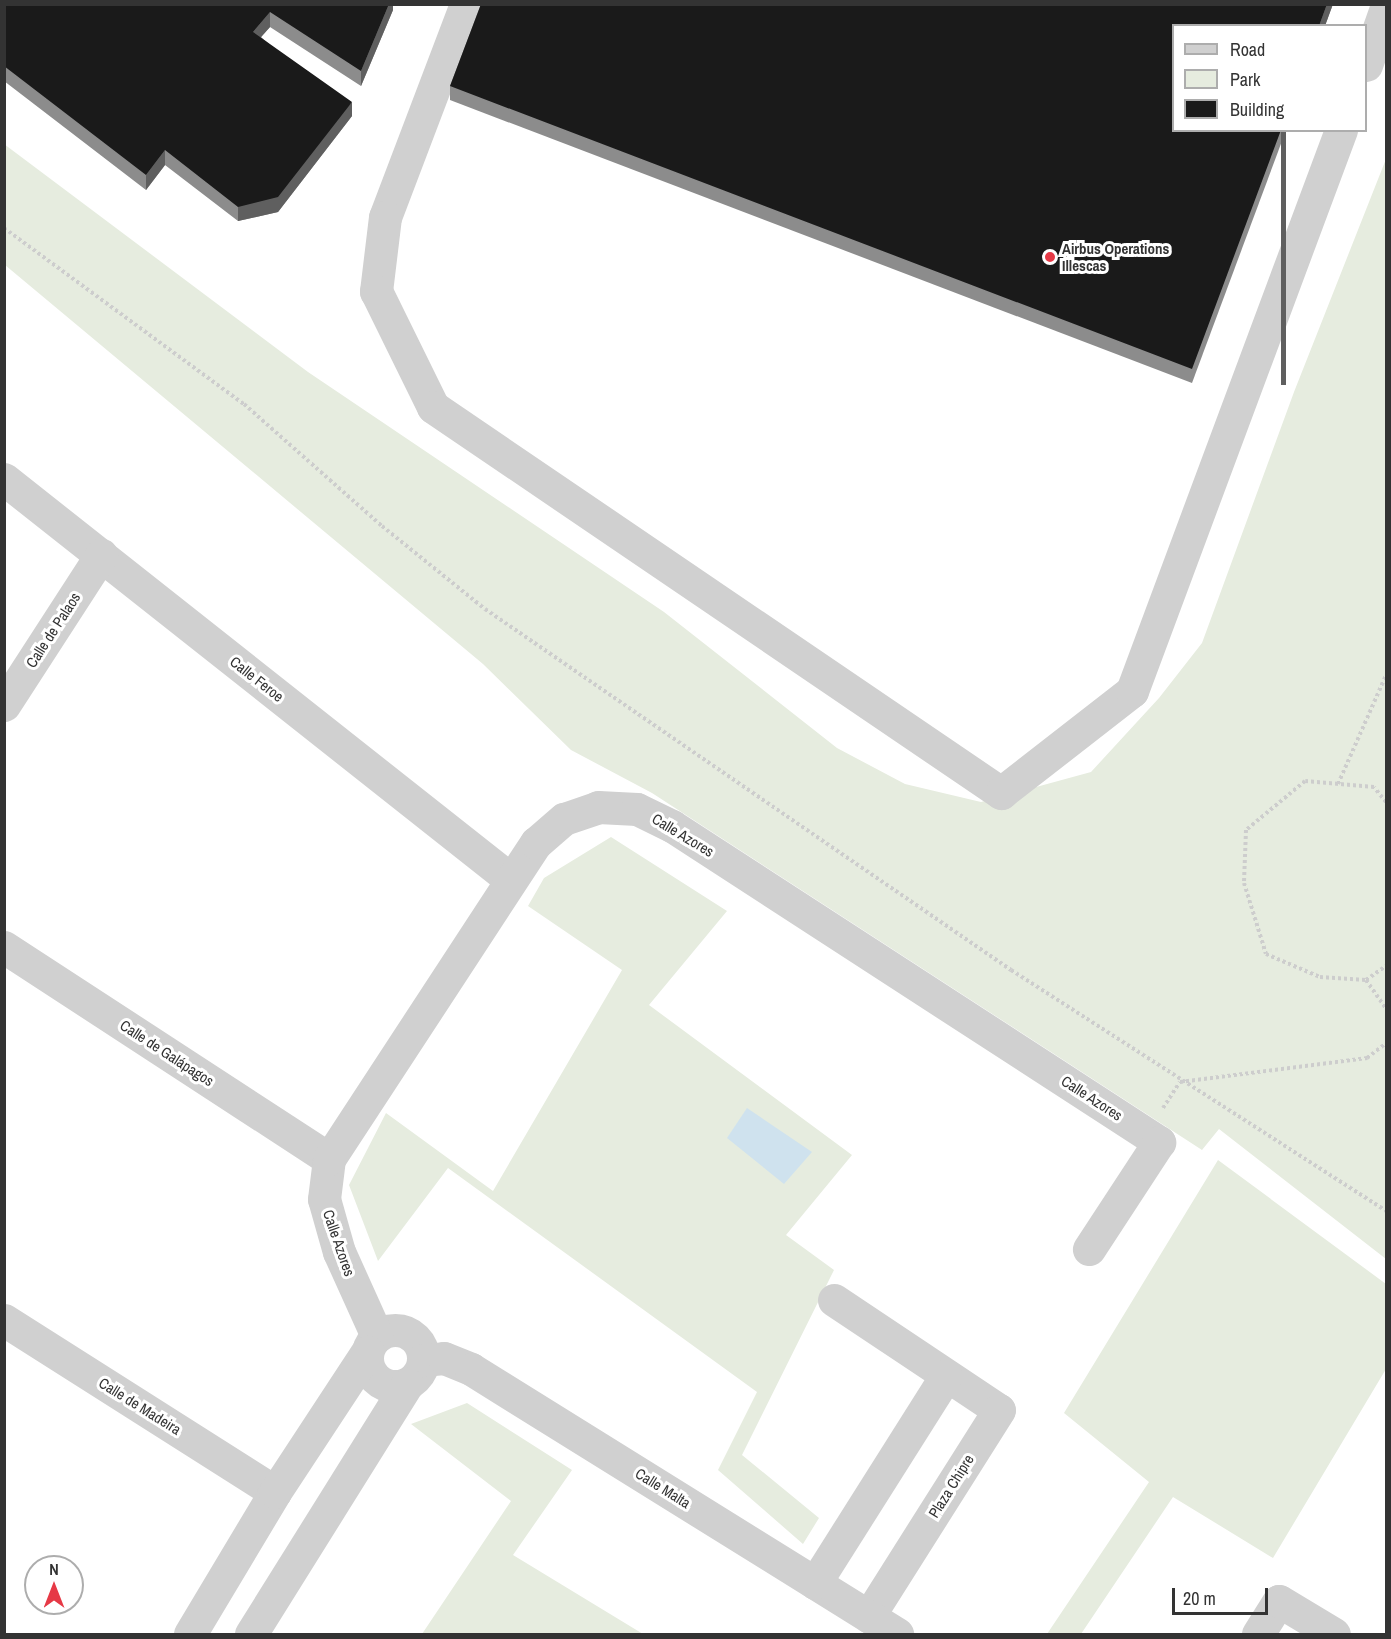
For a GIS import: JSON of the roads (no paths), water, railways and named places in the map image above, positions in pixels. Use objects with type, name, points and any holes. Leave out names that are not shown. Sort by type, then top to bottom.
[{"type":"street","points":[[466,4],[385,217],[376,291],[432,406],[1000,794],[1132,691],[1340,132]]},
{"type":"street","points":[[1367,59],[1386,8]]},
{"type":"street","name":"Calle Feroe","points":[[4,479],[510,879]]},
{"type":"street","name":"Calle de Palaos","points":[[4,705],[101,555]]},
{"type":"street","name":"Calle Azores","points":[[372,1344],[339,1252],[324,1199],[329,1159],[510,879],[536,843],[564,819],[598,807],[637,809],[672,826],[1159,1142],[1089,1249]]},
{"type":"street","name":"Calle de Galápagos","points":[[6,951],[329,1159]]},
{"type":"street","name":"Plaza Chipre","points":[[834,1300],[999,1410],[869,1617]]},
{"type":"street","name":"Calle de Madeira","points":[[4,1320],[274,1492]]},
{"type":"street","points":[[190,1635],[274,1492],[372,1344],[394,1329],[404,1331],[418,1342],[415,1372],[251,1635]]},
{"type":"street","points":[[372,1344],[369,1370],[381,1384],[399,1387],[415,1372]]},
{"type":"street","name":"Calle Malta","points":[[415,1372],[444,1358],[471,1369],[897,1635]]},
{"type":"street","points":[[815,1583],[946,1376]]},
{"type":"street","points":[[1258,1635],[1280,1601],[1326,1632]]},
{"type":"water","points":[[747,1108],[812,1152],[784,1184],[727,1138]]},
{"type":"place","name":"Airbus Operations Illescas","points":[[1050,257]]}]
